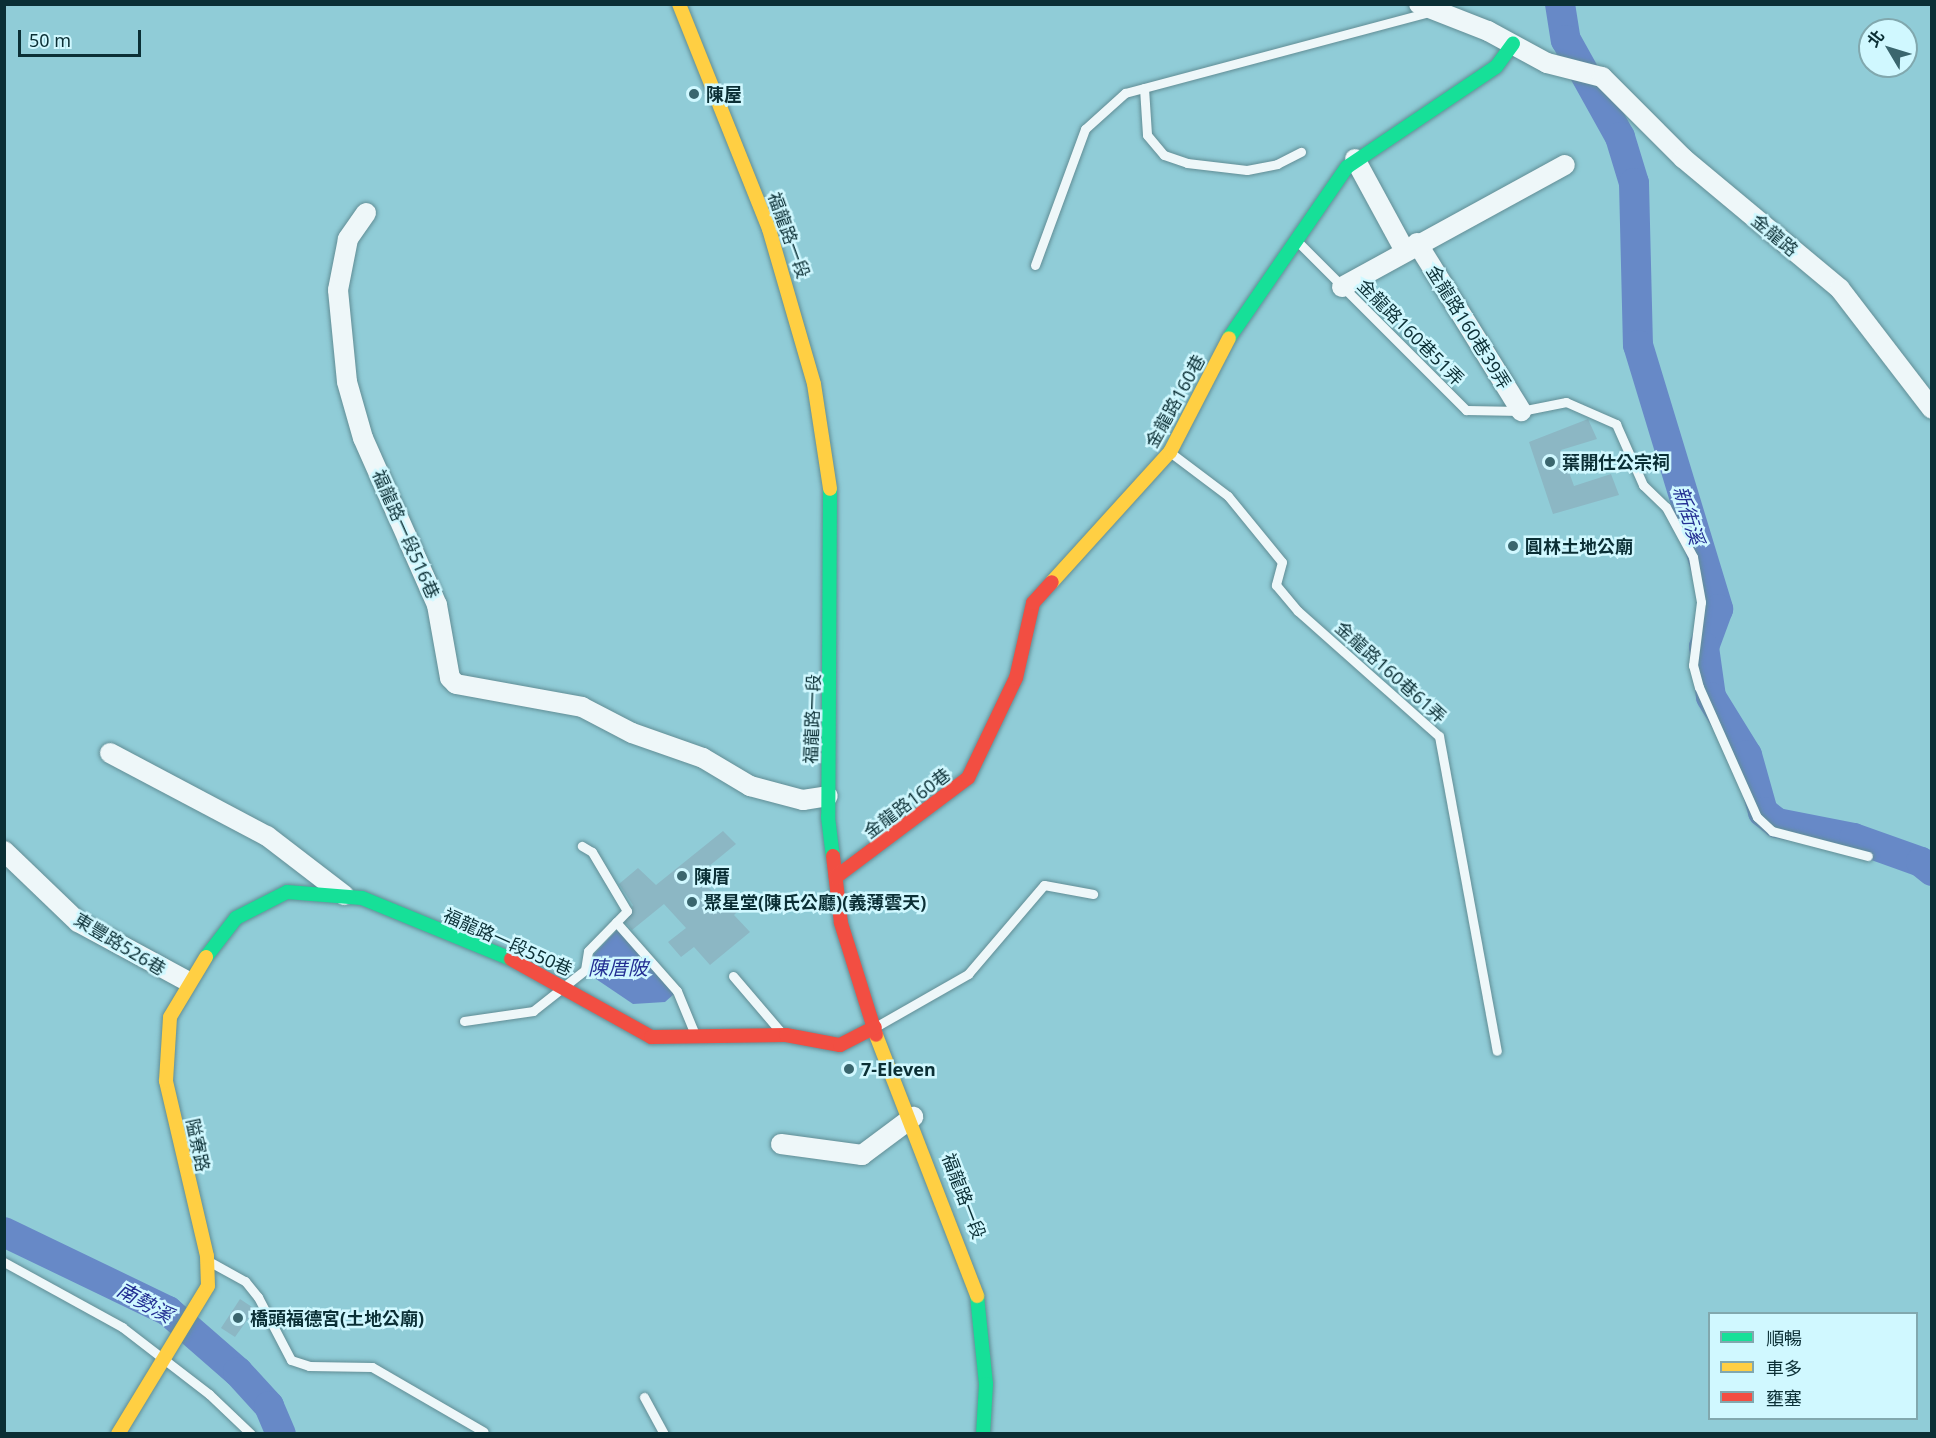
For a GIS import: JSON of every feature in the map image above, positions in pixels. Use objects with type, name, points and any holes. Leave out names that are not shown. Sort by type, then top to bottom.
[{"type":"street","name":"福龍路一段","points":[[679,4],[790,289],[827,443],[833,605],[828,796],[841,923],[875,1027],[913,1117],[976,1285],[986,1384],[982,1434]]},
{"type":"street","points":[[1425,8],[1513,44]]},
{"type":"street","name":"金龍路","points":[[1513,44],[1569,70],[1602,77],[1683,158],[1840,289],[1932,409]]},
{"type":"street","name":"金龍路160巷","points":[[836,877],[968,778],[1016,678],[1033,603],[1170,452],[1234,329],[1294,238],[1355,159],[1496,67],[1513,44]]},
{"type":"street","name":"金龍路160巷39弄","points":[[1355,159],[1521,411]]},
{"type":"street","points":[[1342,287],[1411,247],[1565,165]]},
{"type":"street","name":"福龍路一段516巷","points":[[366,213],[348,239],[338,290],[347,382],[363,438],[437,605],[450,678],[456,684],[582,707],[632,733],[703,758],[750,786],[803,800],[828,796]]},
{"type":"street","points":[[111,753],[267,836],[345,895]]},
{"type":"street","name":"東豐路526巷","points":[[4,851],[78,922],[187,981]]},
{"type":"street","name":"福龍路一段550巷","points":[[187,981],[236,918],[251,908],[287,892],[345,895],[515,961],[651,1037],[698,1040],[783,1035],[840,1046],[875,1027]]},
{"type":"street","name":"隘寮路","points":[[165,1360],[208,1286],[207,1260],[166,1081],[170,1017],[187,981]]},
{"type":"street","points":[[781,1144],[862,1155],[913,1117]]},
{"type":"street","points":[[118,1434],[165,1360]]},
{"type":"lane","points":[[1035,265],[1084,129],[1125,93],[1425,8]]},
{"type":"lane","points":[[1144,88],[1147,135],[1164,155],[1187,163],[1246,170],[1277,164],[1301,152]]},
{"type":"lane","name":"金龍路160巷51弄","points":[[1294,238],[1466,410],[1521,411],[1566,402],[1616,424],[1643,485],[1666,507],[1693,557],[1702,621],[1693,665],[1699,687],[1757,817],[1772,831],[1868,856]]},
{"type":"lane","name":"金龍路160巷61弄","points":[[1170,452],[1228,496],[1282,562],[1276,585],[1298,611],[1439,736],[1497,1051]]},
{"type":"lane","points":[[464,1021],[533,1011],[585,970],[588,951],[627,911],[582,846]]},
{"type":"lane","points":[[875,1027],[968,974],[1044,885],[1093,894]]},
{"type":"lane","points":[[616,922],[677,991],[698,1040]]},
{"type":"lane","points":[[733,976],[783,1035]]},
{"type":"lane","points":[[207,1260],[245,1281],[258,1297],[291,1360],[309,1366],[372,1367],[483,1432]]},
{"type":"lane","points":[[4,1262],[122,1327],[209,1394],[250,1434]]},
{"type":"lane","points":[[644,1397],[664,1434]]},
{"type":"water","name":"陳厝陂","points":[[618,929],[674,994],[665,1002],[633,1004],[596,979],[594,954]]},
{"type":"building","name":"葉開仕公宗祠","points":[[1588,419],[1597,439],[1561,450],[1574,486],[1611,474],[1619,495],[1553,514],[1529,442]]},
{"type":"building","points":[[723,831],[736,844],[697,876],[721,900],[726,896],[739,910],[734,915],[750,932],[710,965],[694,947],[681,957],[668,942],[686,928],[664,904],[632,930],[625,922],[633,905],[619,884],[638,868],[656,885]]},
{"type":"building","name":"橋頭福德宮(土地公廟)","points":[[240,1299],[255,1309],[235,1337],[221,1328]]},
{"type":"waterway","name":"新街溪","points":[[1560,4],[1566,40],[1620,137],[1634,183],[1638,345],[1718,609],[1704,647],[1711,697],[1747,755],[1763,812],[1777,823],[1854,838],[1921,862],[1932,871]]},
{"type":"waterway","name":"南勢溪","points":[[4,1232],[168,1311],[238,1372],[269,1406],[281,1434]]},
{"type":"traffic: fast","points":[[1229,338],[1347,167],[1496,67],[1513,44]]},
{"type":"traffic: fast","points":[[830,489],[828,817],[833,856]]},
{"type":"traffic: fast","points":[[206,957],[236,918],[287,892],[362,898],[511,959]]},
{"type":"traffic: fast","points":[[977,1296],[986,1384],[983,1434]]},
{"type":"traffic: slow","points":[[679,4],[769,229],[814,384],[830,489]]},
{"type":"traffic: slow","points":[[1052,582],[1170,452],[1229,338]]},
{"type":"traffic: slow","points":[[118,1434],[208,1286],[207,1256],[166,1081],[170,1017],[206,957]]},
{"type":"traffic: slow","points":[[876,1035],[977,1296]]},
{"type":"traffic: jam","points":[[836,877],[968,778],[1016,678],[1033,603],[1052,582]]},
{"type":"traffic: jam","points":[[833,856],[841,923],[876,1035]]},
{"type":"traffic: jam","points":[[511,959],[651,1037],[786,1035],[840,1045],[875,1027]]},
{"type":"place","name":"陳屋","points":[[694,94]]},
{"type":"place","name":"葉開仕公宗祠","points":[[1550,462]]},
{"type":"place","name":"圓林土地公廟","points":[[1513,546]]},
{"type":"place","name":"陳厝","points":[[682,876]]},
{"type":"place","name":"聚星堂(陳氏公廳)(義薄雲天)","points":[[692,902]]},
{"type":"place","name":"7-Eleven","points":[[849,1069]]},
{"type":"place","name":"橋頭福德宮(土地公廟)","points":[[238,1318]]}]
